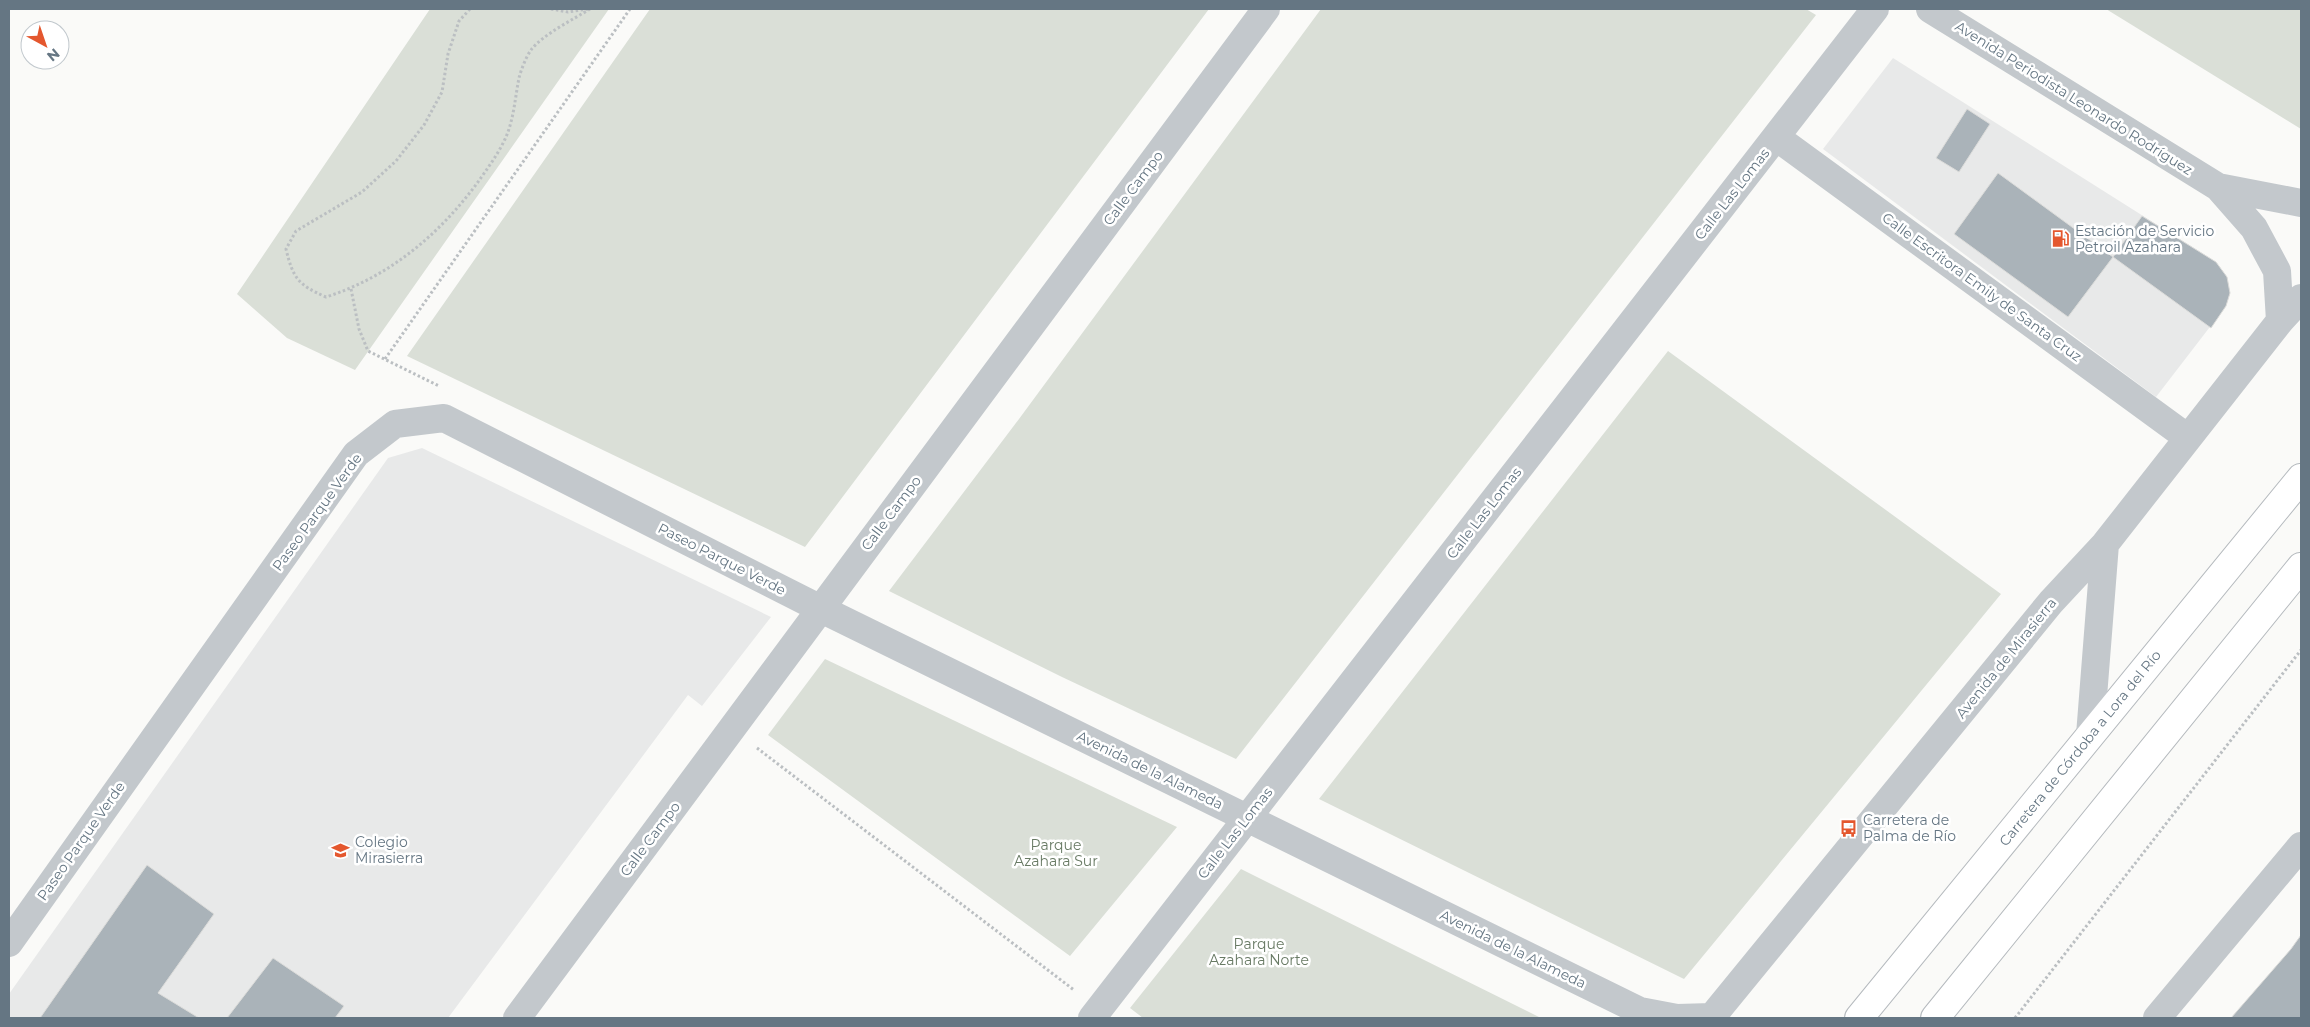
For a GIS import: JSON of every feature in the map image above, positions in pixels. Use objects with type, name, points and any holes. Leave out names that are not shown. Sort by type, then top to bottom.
[{"type":"main road","name":"Carretera de Córdoba a Lora del Río","points":[[1859,1018],[2301,478]]},
{"type":"main road","points":[[1935,1018],[2301,567]]},
{"type":"street","name":"Calle Campo","points":[[517,1018],[1266,9]]},
{"type":"street","name":"Calle Las Lomas","points":[[1095,1014],[1875,9]]},
{"type":"street","name":"Avenida Periodista Leonardo Rodríguez","points":[[1930,9],[2218,187],[2254,228],[2277,271],[2280,321]]},
{"type":"street","name":"Calle Escritora Emily de Santa Cruz","points":[[1776,137],[2188,438]]},
{"type":"street","name":"Avenida Periodista Leonardo Rodríguez","points":[[2218,187],[2301,203]]},
{"type":"street","name":"Avenida de Mirasierra","points":[[1711,1018],[2051,602],[2105,544],[2280,321],[2301,298]]},
{"type":"street","name":"Paseo Parque Verde","points":[[9,943],[356,454],[394,424],[444,418],[821,609]]},
{"type":"street","points":[[2090,735],[2105,544]]},
{"type":"street","name":"Avenida de la Alameda","points":[[821,609],[1642,1015],[1711,1018]]},
{"type":"street","points":[[2157,1018],[2301,846]]},
{"type":"path","points":[[470,9],[459,21],[448,54],[442,92],[424,125],[396,161],[362,192],[296,231],[286,249],[291,271],[306,289],[326,297],[351,289],[392,266],[426,242],[459,208],[484,173],[505,138],[515,110],[519,77],[531,50],[555,30],[589,9]]},
{"type":"path","points":[[551,9],[568,12],[589,9]]},
{"type":"path","points":[[385,360],[630,9]]},
{"type":"path","points":[[351,289],[359,330],[368,351],[445,388]]},
{"type":"path","points":[[2015,1018],[2301,650]]},
{"type":"path","points":[[732,728],[1095,1014]]},
{"type":"shaded area","name":"Estación de Servicio Petroil Azahara","points":[[1893,58],[2216,262],[2227,277],[2230,293],[2226,306],[2156,397],[1823,149]]},
{"type":"shaded area","name":"Colegio Mirasierra","points":[[422,448],[771,617],[702,706],[688,695],[448,1018],[9,1018],[9,994],[388,458]]},
{"type":"green space","points":[[430,9],[609,9],[355,370],[287,338],[237,294]]},
{"type":"green space","points":[[650,9],[1209,9],[805,547],[407,356]]},
{"type":"green space","points":[[1321,9],[1806,9],[1816,15],[1236,759],[1062,677],[889,591],[1019,419]]},
{"type":"green space","points":[[2106,9],[2301,9],[2301,129]]},
{"type":"green space","points":[[1668,351],[2001,594],[1684,979],[1319,799]]},
{"type":"green space","name":"Parque Azahara Sur","points":[[825,659],[1177,827],[1070,956],[768,735]]},
{"type":"green space","name":"Parque Azahara Norte","points":[[1241,869],[1541,1018],[1143,1018],[1130,1008]]},
{"type":"building","points":[[1967,109],[1990,124],[1959,172],[1936,158]]},
{"type":"building","points":[[1998,173],[2113,257],[2068,317],[1954,234]]},
{"type":"building","points":[[2142,216],[2216,262],[2227,277],[2230,293],[2226,306],[2211,328],[2113,257]]},
{"type":"building","points":[[147,865],[214,914],[158,993],[199,1018],[40,1018]]},
{"type":"building","points":[[2301,935],[2301,1018],[2231,1018],[2291,949]]},
{"type":"building","points":[[273,958],[344,1006],[335,1018],[227,1018]]},
{"type":"place","name":"Estación de Servicio Petroil Azahara","points":[[2061,239]]},
{"type":"place","name":"Carretera de Palma de Río","points":[[1849,828]]},
{"type":"place","name":"Colegio Mirasierra","points":[[341,850]]}]
